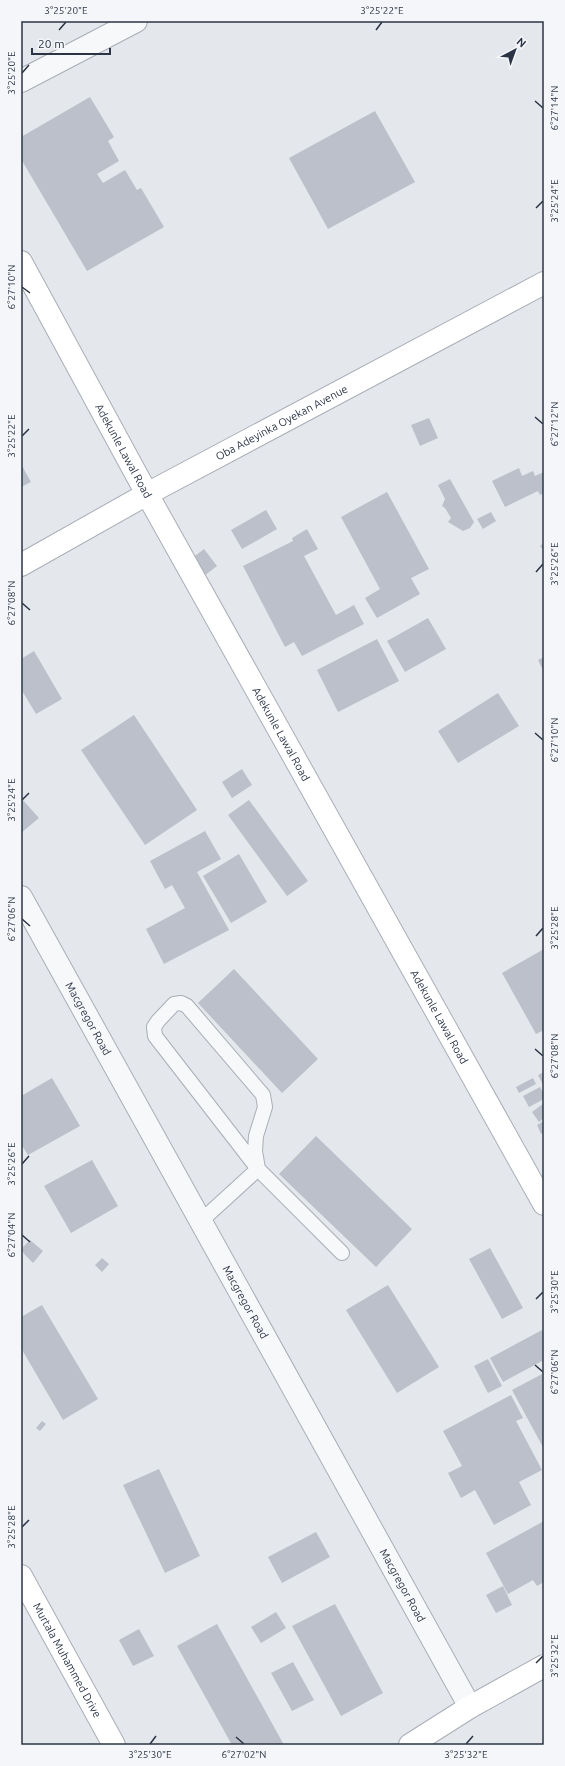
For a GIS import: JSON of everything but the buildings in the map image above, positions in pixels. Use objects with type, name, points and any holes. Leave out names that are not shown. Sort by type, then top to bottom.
[{"type":"main road","name":"Adekunle Lawal Road","points":[[21,262],[148,494],[544,1204]]},
{"type":"main road","name":"Oba Adeyinka Oyekan Avenue","points":[[21,565],[148,494],[544,283]]},
{"type":"main road","name":"Murtala Muhammed Drive","points":[[24,1588],[114,1745]]},
{"type":"main road","points":[[410,1745],[470,1707],[544,1666]]},
{"type":"street","points":[[21,81],[136,21]]},
{"type":"street","name":"Macgregor Road","points":[[21,897],[470,1707]]},
{"type":"lane","points":[[258,1169],[255,1151],[256,1136],[265,1107],[263,1094],[187,1006],[181,1003],[174,1004],[154,1027],[155,1036],[258,1169],[342,1253]]},
{"type":"lane","points":[[201,1221],[258,1169]]}]
